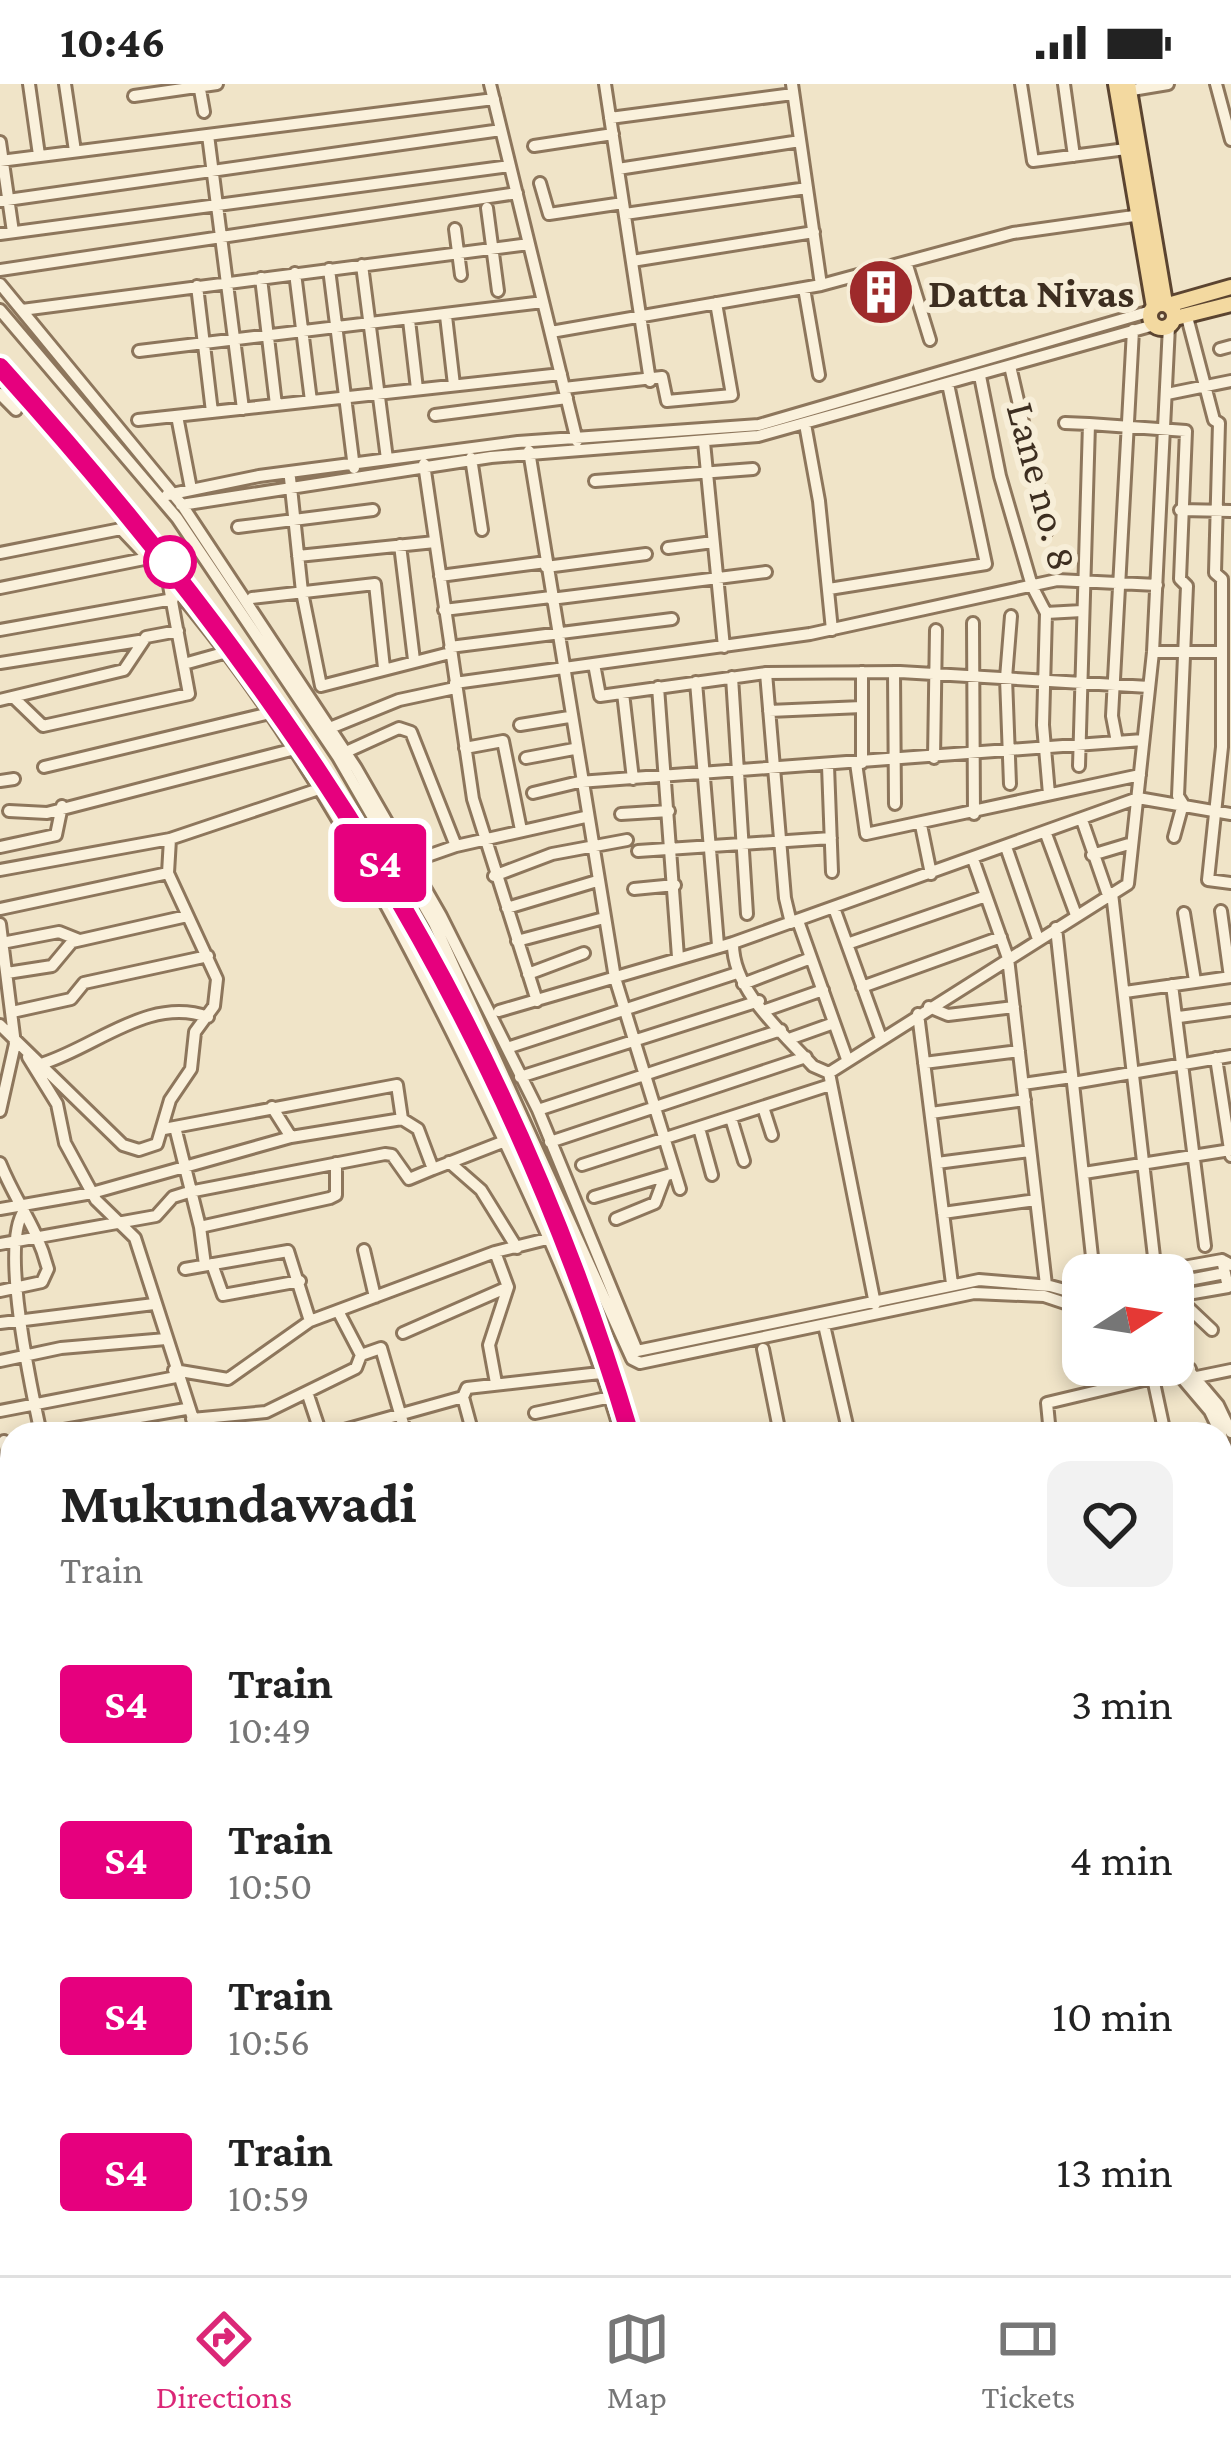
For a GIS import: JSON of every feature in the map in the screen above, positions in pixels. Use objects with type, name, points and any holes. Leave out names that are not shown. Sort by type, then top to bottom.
[{"type":"main road","points":[[1123,88],[1126,149],[1165,314]]},
{"type":"main road","points":[[1123,88],[1142,215]]},
{"type":"main road","points":[[1165,314],[1231,287]]},
{"type":"main road","points":[[1165,314],[1231,304]]},
{"type":"street","points":[[28,84],[39,155]]},
{"type":"street","points":[[65,84],[75,151]]},
{"type":"street","points":[[134,95],[217,84]]},
{"type":"street","points":[[490,84],[578,444]]},
{"type":"street","points":[[605,84],[650,381]]},
{"type":"street","points":[[1021,84],[1033,161],[1126,149]]},
{"type":"street","points":[[1064,84],[1074,156]]},
{"type":"street","points":[[1123,88],[1168,84]]},
{"type":"street","points":[[1216,84],[1229,135]]},
{"type":"street","points":[[199,85],[204,112]]},
{"type":"street","points":[[610,118],[793,89],[821,285]]},
{"type":"street","points":[[1,161],[494,98]]},
{"type":"street","points":[[4,200],[501,130]]},
{"type":"street","points":[[534,146],[613,134]]},
{"type":"street","points":[[208,135],[243,409]]},
{"type":"street","points":[[0,142],[6,233],[510,166]]},
{"type":"street","points":[[618,169],[800,142]]},
{"type":"street","points":[[540,183],[549,214],[807,188]]},
{"type":"street","points":[[0,270],[517,193]]},
{"type":"street","points":[[487,208],[498,291]]},
{"type":"street","points":[[551,332],[821,285],[1013,233],[1142,215]]},
{"type":"street","points":[[455,229],[461,275]]},
{"type":"street","points":[[632,261],[814,232]]},
{"type":"street","points":[[22,310],[529,244]]},
{"type":"street","points":[[906,262],[930,340]]},
{"type":"street","points":[[362,265],[387,459]]},
{"type":"street","points":[[329,269],[354,470]]},
{"type":"street","points":[[295,273],[311,401]]},
{"type":"street","points":[[260,278],[276,405]]},
{"type":"street","points":[[0,284],[174,493],[176,507],[338,757],[434,923],[640,1363],[762,1342],[952,1284],[1022,1288],[1062,1302]]},
{"type":"street","points":[[197,286],[212,412]]},
{"type":"street","points":[[804,288],[819,375]]},
{"type":"street","points":[[139,351],[544,302]]},
{"type":"street","points":[[435,415],[662,376],[667,401],[732,395],[716,303]]},
{"type":"street","points":[[0,310],[159,497],[176,507],[346,752],[410,862],[538,1110],[637,1356]]},
{"type":"street","points":[[159,497],[471,454],[704,437],[804,420],[980,376],[1051,348],[1133,330],[1165,314]]},
{"type":"street","points":[[804,420],[1165,314]]},
{"type":"street","points":[[1165,314],[1219,423],[1215,573],[1226,591],[1227,723],[1225,780],[1216,811],[1208,880],[1231,883]]},
{"type":"street","points":[[582,1165],[763,1107],[830,1079],[847,1059],[1127,884],[1153,652],[1167,394],[1165,314]]},
{"type":"street","points":[[446,316],[454,386]]},
{"type":"street","points":[[409,320],[417,389]]},
{"type":"street","points":[[1117,742],[1114,686],[1133,330]]},
{"type":"street","points":[[1010,366],[1048,530]]},
{"type":"street","points":[[138,420],[561,374]]},
{"type":"street","name":"Lane no. 8","points":[[980,376],[1000,476],[1032,586],[1046,613]]},
{"type":"street","points":[[1167,394],[1231,381]]},
{"type":"street","points":[[829,589],[986,564],[948,384]]},
{"type":"street","points":[[1,396],[16,410]]},
{"type":"street","points":[[177,416],[191,489]]},
{"type":"street","points":[[1214,420],[1231,416]]},
{"type":"street","points":[[804,420],[832,630]]},
{"type":"street","points":[[1065,423],[1186,431],[1178,563],[1180,579],[1187,586],[1188,652],[1178,796],[1183,804],[1174,837]]},
{"type":"street","points":[[1079,766],[1089,424]]},
{"type":"street","points":[[704,437],[724,647]]},
{"type":"street","points":[[529,448],[579,782],[615,978],[664,1139],[670,1174],[680,1189]]},
{"type":"street","points":[[471,454],[482,530]]},
{"type":"street","points":[[354,470],[387,459],[424,460]]},
{"type":"street","points":[[424,460],[465,748],[494,875],[537,1000]]},
{"type":"street","points":[[596,481],[753,469]]},
{"type":"street","points":[[176,507],[290,478]]},
{"type":"street","points":[[290,478],[302,592],[321,686]]},
{"type":"street","points":[[238,527],[374,510]]},
{"type":"street","points":[[1180,510],[1231,511]]},
{"type":"street","points":[[0,553],[121,530],[167,577],[227,652],[296,749],[322,788],[505,1142],[618,1422]]},
{"type":"street","points":[[298,556],[435,542]]},
{"type":"street","points":[[668,548],[713,542]]},
{"type":"street","points":[[400,545],[414,660]]},
{"type":"street","points":[[440,576],[646,554]]},
{"type":"street","points":[[0,589],[149,558]]},
{"type":"street","points":[[444,610],[766,572]]},
{"type":"street","points":[[7,698],[43,726],[189,694],[167,577]]},
{"type":"street","points":[[330,728],[399,700],[455,685],[832,630],[1032,586],[1084,581],[1157,585]]},
{"type":"street","points":[[252,598],[375,584],[384,668]]},
{"type":"street","points":[[0,630],[172,599]]},
{"type":"street","points":[[1048,794],[1043,681],[1046,613],[1082,611]]},
{"type":"street","points":[[1010,784],[1006,678],[1011,616]]},
{"type":"street","points":[[308,697],[321,686],[450,650],[672,620]]},
{"type":"street","points":[[973,623],[974,814]]},
{"type":"street","points":[[934,758],[936,630]]},
{"type":"street","points":[[0,663],[178,631]]},
{"type":"street","points":[[7,698],[124,670],[141,641]]},
{"type":"street","points":[[184,664],[227,652]]},
{"type":"street","points":[[1153,652],[1224,657]]},
{"type":"street","points":[[594,664],[600,696],[732,677],[862,672],[1149,687]]},
{"type":"street","points":[[862,672],[859,763],[864,834],[1139,775]]},
{"type":"street","points":[[894,672],[895,804]]},
{"type":"street","points":[[766,674],[780,842],[795,922],[847,1059]]},
{"type":"street","points":[[732,677],[747,914]]},
{"type":"street","points":[[696,682],[718,945]]},
{"type":"street","points":[[658,687],[678,957]]},
{"type":"street","points":[[623,693],[633,779]]},
{"type":"street","points":[[769,711],[862,707]]},
{"type":"street","points":[[44,767],[270,713]]},
{"type":"street","points":[[520,724],[569,717]]},
{"type":"street","points":[[346,752],[399,728],[411,732],[456,846]]},
{"type":"street","points":[[533,793],[579,782],[1143,740]]},
{"type":"street","points":[[465,748],[503,741],[521,830]]},
{"type":"street","points":[[9,812],[41,814],[296,749]]},
{"type":"street","points":[[526,758],[574,749]]},
{"type":"street","points":[[828,766],[832,872]]},
{"type":"street","points":[[0,781],[14,779]]},
{"type":"street","points":[[0,870],[170,839],[322,788]]},
{"type":"street","points":[[499,1011],[733,943],[1138,798],[1231,814]]},
{"type":"street","points":[[0,847],[56,835],[62,806]]},
{"type":"street","points":[[621,814],[669,811]]},
{"type":"street","points":[[410,862],[456,846],[585,817]]},
{"type":"street","points":[[1082,820],[1091,855],[1110,894],[1154,1254]]},
{"type":"street","points":[[921,825],[932,874]]},
{"type":"street","points":[[1046,834],[1076,915]]},
{"type":"street","points":[[638,851],[831,838]]},
{"type":"street","points":[[170,839],[168,873],[217,979],[208,1017],[195,1032],[190,1069],[170,1100],[170,1128],[209,1265],[223,1295],[300,1281]]},
{"type":"street","points":[[494,875],[552,854],[627,840]]},
{"type":"street","points":[[1091,855],[1132,843]]},
{"type":"street","points":[[1006,847],[1038,939]]},
{"type":"street","points":[[1215,848],[1231,850]]},
{"type":"street","points":[[973,859],[1008,958],[1046,1285]]},
{"type":"street","points":[[0,909],[168,873]]},
{"type":"street","points":[[507,908],[597,880]]},
{"type":"street","points":[[634,889],[675,885]]},
{"type":"street","points":[[847,944],[986,896]]},
{"type":"street","points":[[834,908],[880,1038]]},
{"type":"street","points":[[1125,992],[1231,977],[1221,911]]},
{"type":"street","points":[[1184,913],[1195,981]]},
{"type":"street","points":[[7,974],[52,966],[66,946],[79,940],[187,916]]},
{"type":"street","points":[[517,940],[604,918]]},
{"type":"street","points":[[0,924],[15,1044],[0,1111]]},
{"type":"street","points":[[1056,928],[1092,1254]]},
{"type":"street","points":[[2,943],[59,932],[79,940]]},
{"type":"street","points":[[862,987],[1000,937]]},
{"type":"street","points":[[733,943],[740,979],[806,1058],[830,1079],[876,1307]]},
{"type":"street","points":[[528,974],[584,953]]},
{"type":"street","points":[[12,1012],[70,999],[84,983],[208,956]]},
{"type":"street","points":[[507,1048],[624,1009],[811,958]]},
{"type":"street","points":[[1172,985],[1205,1246]]},
{"type":"street","points":[[520,1077],[823,990]]},
{"type":"street","points":[[924,1011],[948,1015],[1014,1007]]},
{"type":"street","points":[[44,1063],[81,1051],[117,1026],[183,1010],[208,1017]]},
{"type":"street","points":[[1179,1017],[1231,1010]]},
{"type":"street","points":[[924,1011],[924,1063],[952,1284]]},
{"type":"street","points":[[538,1110],[644,1073],[834,1023]]},
{"type":"street","points":[[0,1025],[26,1054],[44,1063],[73,1102],[123,1145],[139,1150],[157,1144],[170,1128],[397,1085],[402,1119]]},
{"type":"street","points":[[924,1063],[1019,1051]]},
{"type":"street","points":[[26,1054],[57,1104],[65,1143],[92,1192],[135,1238],[193,1422]]},
{"type":"street","points":[[1023,1084],[1132,1074],[1231,1056]]},
{"type":"street","points":[[550,1142],[806,1058]]},
{"type":"street","points":[[1084,1173],[1231,1152],[1216,1058]]},
{"type":"street","points":[[931,1113],[1024,1100]]},
{"type":"street","points":[[272,1107],[291,1137]]},
{"type":"street","points":[[763,1107],[772,1135]]},
{"type":"street","points":[[731,1118],[744,1162]]},
{"type":"street","points":[[0,1209],[22,1209],[92,1192],[291,1137],[402,1119],[418,1129],[433,1169]]},
{"type":"street","points":[[699,1128],[712,1175]]},
{"type":"street","points":[[6,1243],[156,1216],[173,1197],[189,1192],[385,1154],[410,1179],[505,1142]]},
{"type":"street","points":[[937,1163],[1030,1151]]},
{"type":"street","points":[[449,1162],[481,1190],[517,1248]]},
{"type":"street","points":[[0,1163],[40,1237],[46,1279],[7,1290]]},
{"type":"street","points":[[200,1227],[330,1198],[337,1190],[336,1163]]},
{"type":"street","points":[[594,1197],[670,1174]]},
{"type":"street","points":[[616,1219],[658,1201],[670,1174]]},
{"type":"street","points":[[943,1213],[1036,1200]]},
{"type":"street","points":[[22,1209],[6,1243],[7,1290],[20,1319],[38,1422]]},
{"type":"street","points":[[0,1411],[175,1374],[228,1378],[310,1321],[495,1252],[547,1240]]},
{"type":"street","points":[[364,1250],[375,1297]]},
{"type":"street","points":[[185,1269],[288,1251],[310,1321]]},
{"type":"street","points":[[495,1252],[508,1287],[488,1345],[496,1383]]},
{"type":"street","points":[[1194,1269],[1226,1266]]},
{"type":"street","points":[[1194,1276],[1226,1266]]},
{"type":"street","points":[[1194,1293],[1228,1287],[1226,1266]]},
{"type":"street","points":[[637,1356],[760,1322],[1046,1285],[1062,1289]]},
{"type":"street","points":[[403,1333],[508,1287]]},
{"type":"street","points":[[0,1323],[154,1304]]},
{"type":"street","points":[[130,1422],[189,1414],[258,1414],[356,1368],[361,1355],[338,1311]]},
{"type":"street","points":[[1194,1313],[1212,1330]]},
{"type":"street","points":[[760,1322],[778,1422]]},
{"type":"street","points":[[824,1325],[846,1422]]},
{"type":"street","points":[[0,1360],[166,1339]]},
{"type":"street","points":[[361,1355],[381,1348],[403,1422]]},
{"type":"street","points":[[1194,1371],[1231,1370]]},
{"type":"street","points":[[469,1422],[463,1397],[467,1388],[600,1372]]},
{"type":"street","points":[[1194,1385],[1222,1422]]},
{"type":"street","points":[[1049,1422],[1047,1403],[1119,1386]]},
{"type":"street","points":[[1155,1386],[1162,1422]]},
{"type":"street","points":[[1194,1386],[1220,1422]]},
{"type":"street","points":[[308,1392],[321,1422]]},
{"type":"street","points":[[368,1422],[463,1397]]},
{"type":"street","points":[[536,1413],[611,1397]]},
{"type":"railway","points":[[0,367],[202,602],[272,696],[398,895],[455,998],[553,1212],[626,1422]]},
{"type":"train","name":"S4","points":[[0,367],[204,604],[395,886],[527,1148],[586,1298],[626,1422]]},
{"type":"place","name":"Datta Nivas","points":[[881,292]]}]
